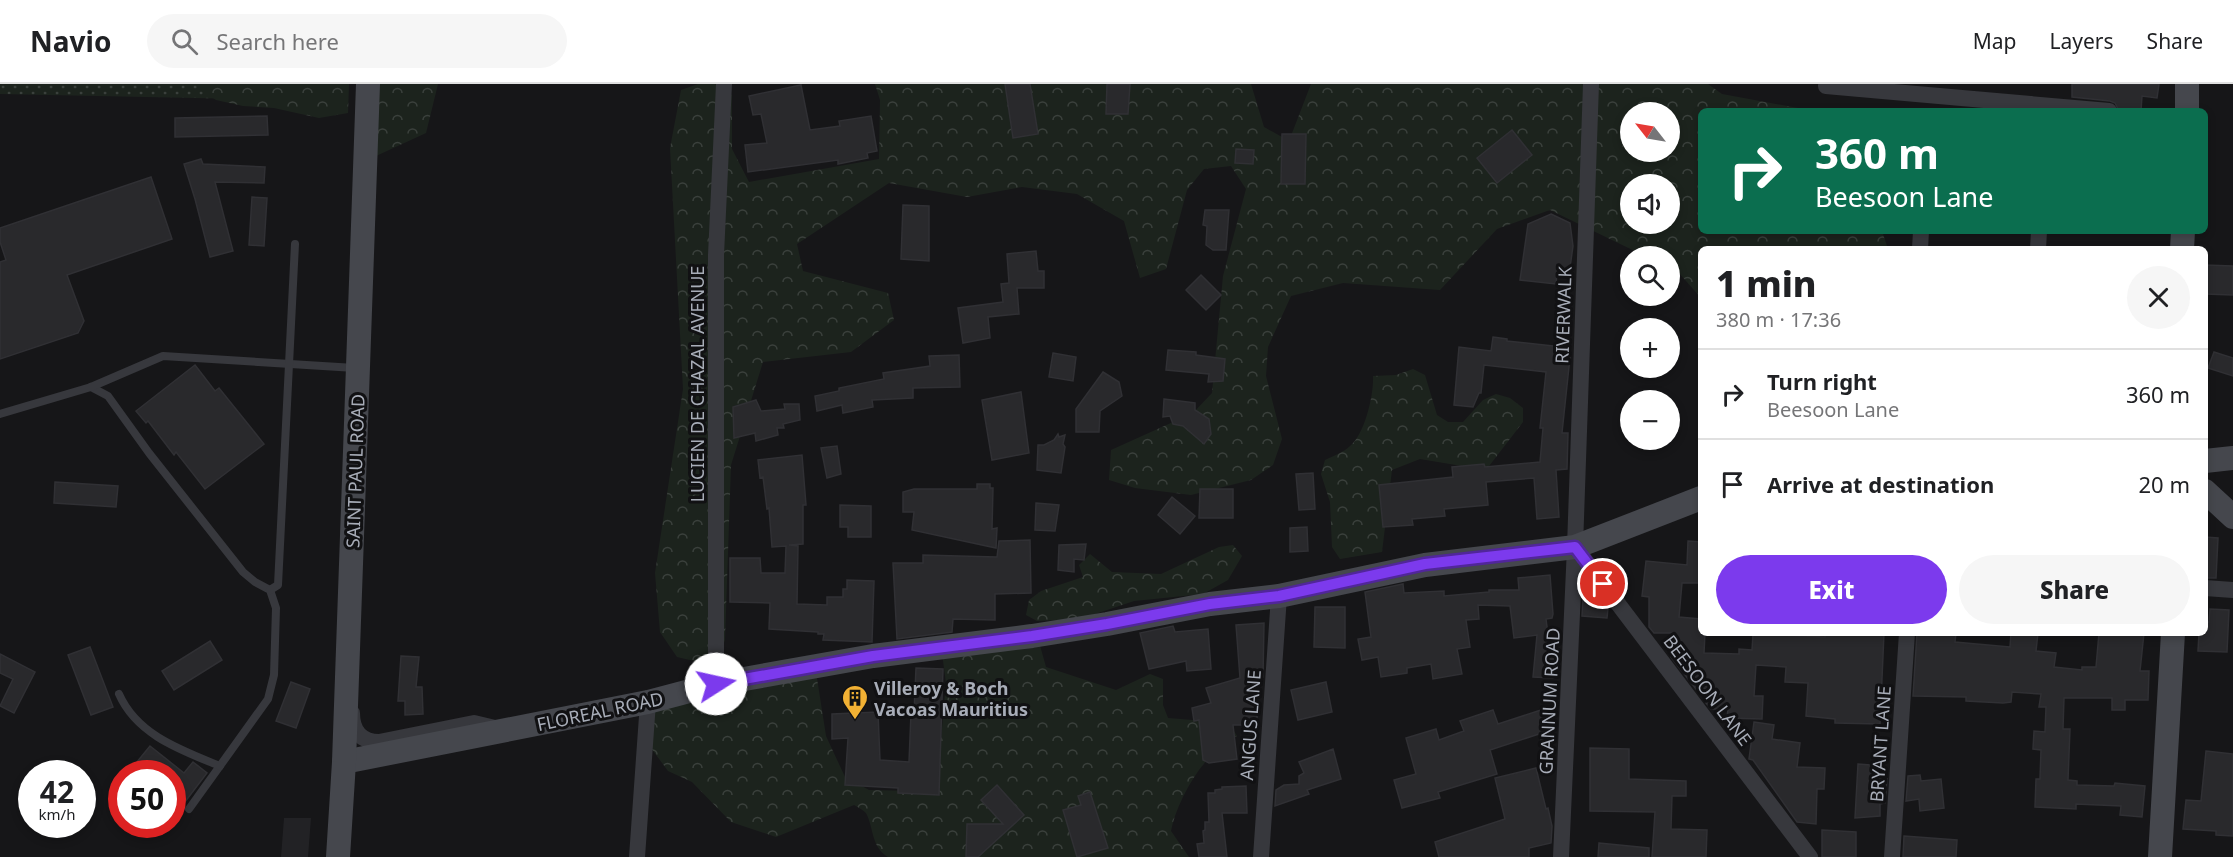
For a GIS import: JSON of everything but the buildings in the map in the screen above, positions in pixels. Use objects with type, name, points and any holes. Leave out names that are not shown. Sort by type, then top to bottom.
[{"type":"main road","name":"SAINT PAUL ROAD","points":[[338,857],[349,635],[368,84]]},
{"type":"main road","points":[[2187,84],[2187,108]]},
{"type":"main road","points":[[2208,461],[2233,458]]},
{"type":"main road","points":[[2208,494],[2233,517]]},
{"type":"main road","name":"FLOREAL ROAD","points":[[344,762],[648,702],[716,684],[873,656],[1032,636],[1210,604],[1279,596],[1425,564],[1575,547],[1698,499]]},
{"type":"main road","points":[[2160,857],[2173,636]]},
{"type":"street","name":"LUCIEN DE CHAZAL AVENUE","points":[[716,684],[716,255],[724,84]]},
{"type":"street","name":"RIVERWALK","points":[[1575,547],[1591,84]]},
{"type":"street","points":[[1826,86],[2075,108]]},
{"type":"street","name":"GRANNUM ROAD","points":[[1561,857],[1575,547]]},
{"type":"street","name":"BEESOON LANE","points":[[1575,547],[1810,857]]},
{"type":"street","points":[[2208,588],[2233,590]]},
{"type":"street","name":"ANGUS LANE","points":[[1261,857],[1279,596]]},
{"type":"street","points":[[349,635],[355,655],[352,722],[356,733],[362,738],[371,742],[379,742],[474,723],[504,731]]},
{"type":"street","name":"BRYANT LANE","points":[[1892,857],[1907,636]]},
{"type":"street","points":[[637,857],[648,702]]},
{"type":"lane","points":[[270,590],[278,585],[295,244]]},
{"type":"lane","points":[[0,414],[91,387],[163,356],[290,366],[358,368]]},
{"type":"lane","points":[[91,387],[108,396],[149,453],[243,572],[270,590],[276,608],[274,675],[268,699],[189,809]]},
{"type":"lane","points":[[119,694],[125,709],[145,730],[177,748],[220,766]]},
{"type":"shaded area","points":[[284,818],[311,818],[308,857],[281,857]]},
{"type":"green space","points":[[0,84],[336,84],[336,101],[0,94]]},
{"type":"green space","points":[[203,84],[349,84],[348,113],[319,118],[274,108],[243,106],[216,100],[204,92]]},
{"type":"green space","points":[[379,84],[438,84],[426,133],[376,156]]},
{"type":"green space","points":[[698,84],[715,84],[732,95],[732,149],[749,182],[879,159],[880,100],[875,84],[1251,84],[1264,127],[1289,141],[1311,84],[1708,84],[1722,94],[1798,108],[1698,108],[1698,234],[1883,234],[1887,246],[1698,246],[1698,295],[1680,274],[1680,246],[1624,246],[1550,210],[1497,229],[1440,290],[1343,283],[1291,296],[1268,347],[1266,376],[1282,439],[1273,465],[1251,480],[1191,495],[1135,488],[1109,480],[1111,450],[1193,413],[1212,393],[1223,276],[1246,189],[1231,166],[1204,169],[1187,190],[1166,269],[1140,278],[1124,221],[1077,194],[1022,187],[967,197],[889,183],[797,244],[803,271],[888,293],[894,320],[851,352],[763,362],[731,465],[725,640],[716,666],[677,657],[660,632],[655,573],[683,389],[670,148],[681,90]]},
{"type":"green space","points":[[1413,369],[1425,375],[1437,415],[1448,422],[1463,422],[1483,400],[1496,394],[1510,398],[1523,408],[1523,422],[1486,470],[1420,459],[1392,470],[1382,552],[1340,559],[1332,547],[1330,502],[1321,474],[1325,460],[1348,448],[1360,433],[1370,403],[1373,376],[1396,375]]},
{"type":"green space","points":[[1233,545],[1242,556],[1228,580],[1203,594],[1134,601],[1080,619],[1037,621],[1026,615],[1029,600],[1041,591],[1083,577],[1079,565],[1090,554],[1112,572],[1161,574],[1219,547]]},
{"type":"green space","points":[[1039,642],[1046,667],[1116,690],[1150,674],[1163,679],[1163,705],[1168,718],[1229,723],[1237,736],[1214,752],[1204,763],[1186,790],[1174,818],[1171,831],[1189,857],[888,857],[876,843],[866,813],[854,805],[776,837],[731,822],[692,782],[668,771],[645,740],[651,710],[816,672],[826,736],[845,777],[869,790],[915,791],[938,774],[946,683],[942,653]]},
{"type":"place","name":"Villeroy & Boch Vacoas Mauritius","points":[[855,721]]},
{"type":"route","points":[[716,684],[873,656],[1032,636],[1210,604],[1279,596],[1425,564],[1575,547],[1603,584]]}]
